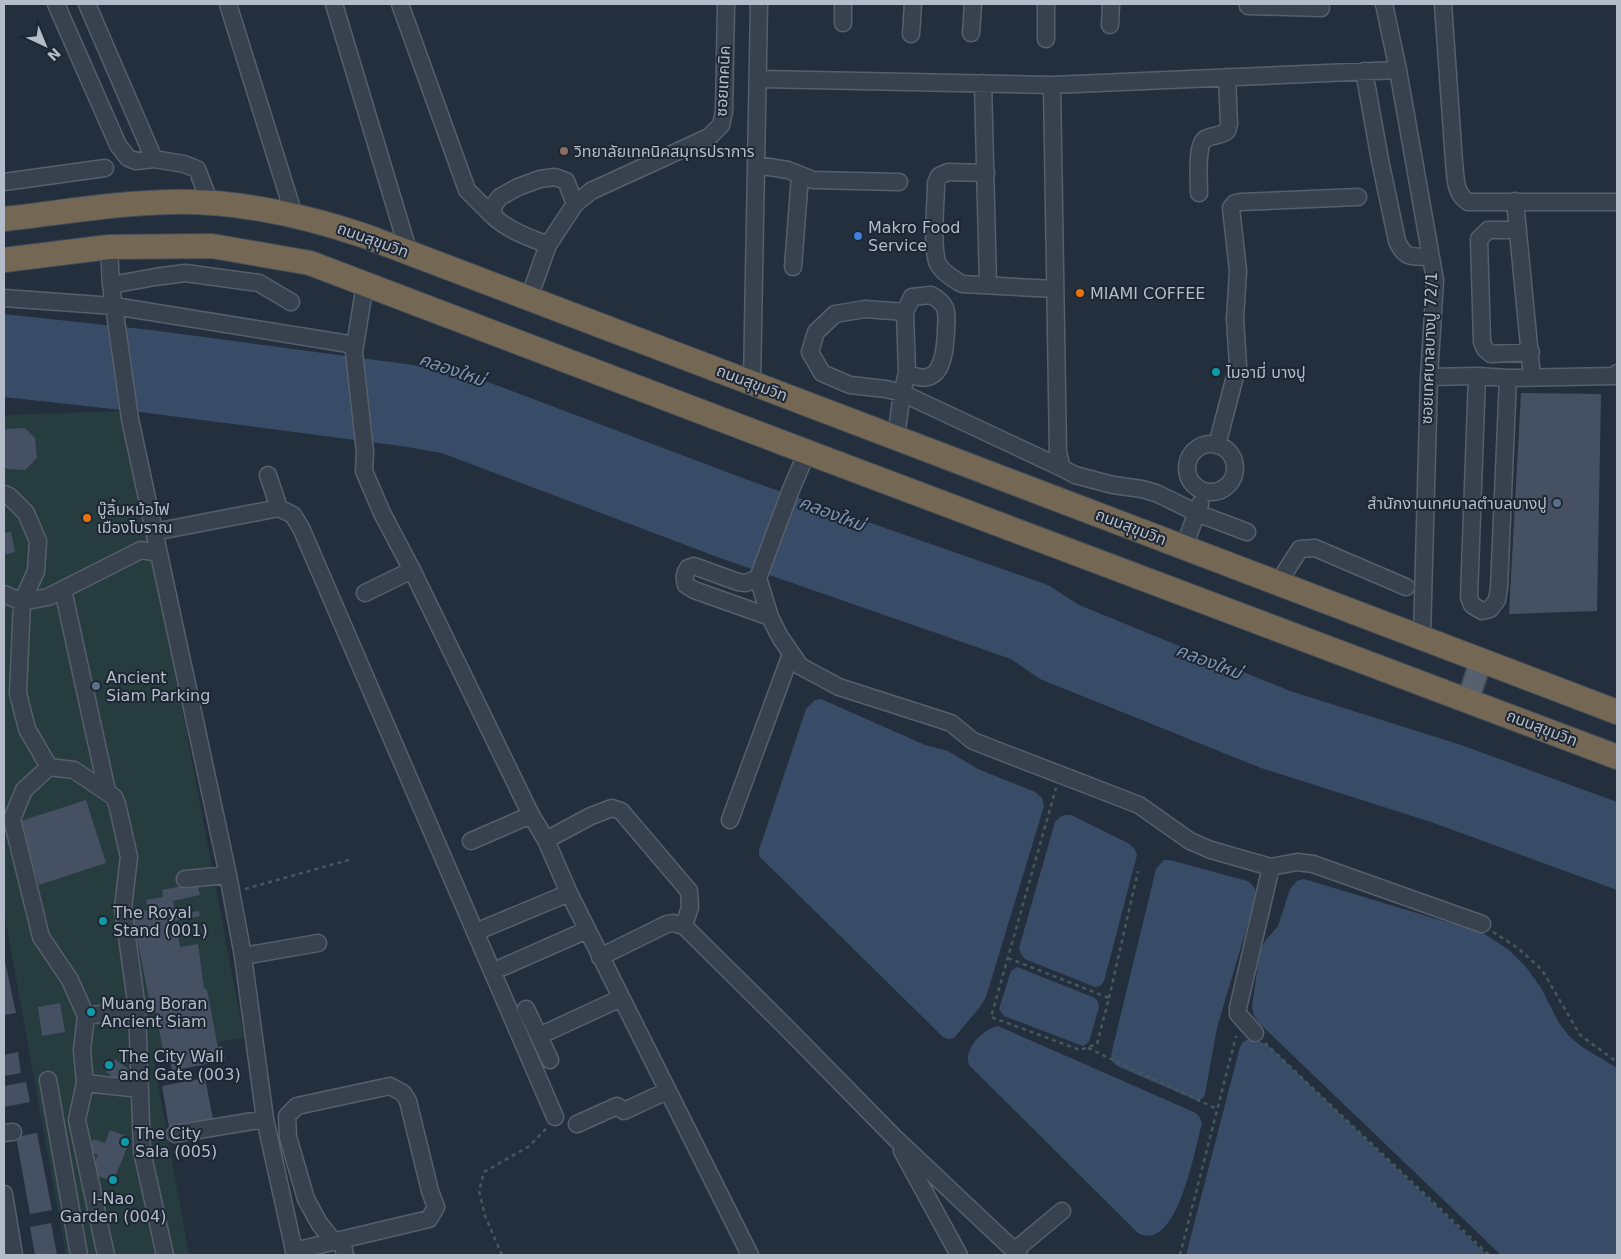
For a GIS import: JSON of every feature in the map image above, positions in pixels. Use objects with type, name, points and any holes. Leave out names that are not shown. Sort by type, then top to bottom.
[{"type":"highway","name":"ถนนสุขุมวิท","points":[[4,219],[131,204],[210,203],[258,208],[294,215],[348,230],[1617,712]]},
{"type":"highway","name":"ถนนสุขุมวิท","points":[[4,260],[109,247],[212,246],[310,263],[1617,757]]},
{"type":"main road","points":[[1468,700],[1481,660]]},
{"type":"street","points":[[56,4],[118,145],[128,158],[136,161],[154,159],[184,164],[196,169],[210,203]]},
{"type":"street","points":[[87,4],[154,159]]},
{"type":"street","points":[[228,4],[294,215]]},
{"type":"street","points":[[334,4],[409,253]]},
{"type":"street","points":[[400,4],[467,190],[494,217],[517,233],[548,245]]},
{"type":"street","name":"ซอยเทคนิค","points":[[529,298],[548,245],[575,204],[591,192],[709,137],[721,125],[724,112],[726,4]]},
{"type":"street","points":[[752,382],[759,4]]},
{"type":"street","points":[[843,4],[843,23]]},
{"type":"street","points":[[911,34],[912,4]]},
{"type":"street","points":[[972,33],[973,4]]},
{"type":"street","points":[[1046,4],[1046,39]]},
{"type":"street","points":[[1110,4],[1110,25]]},
{"type":"street","points":[[1248,4],[1248,6],[1321,8]]},
{"type":"street","name":"ซอยเทศบาลบางปู 72/1","points":[[1384,4],[1398,70],[1435,280],[1429,377],[1422,637]]},
{"type":"street","points":[[1443,4],[1454,162],[1460,197],[1468,202],[1617,202]]},
{"type":"street","points":[[758,79],[1052,84],[1398,70]]},
{"type":"street","points":[[1364,71],[1397,241],[1401,252],[1409,256],[1430,257]]},
{"type":"street","points":[[1199,193],[1199,149],[1202,142],[1206,138],[1219,137],[1227,132],[1229,124],[1227,77]]},
{"type":"street","points":[[983,83],[988,285]]},
{"type":"street","points":[[1052,84],[1058,453],[1062,468]]},
{"type":"street","points":[[757,165],[788,170],[813,180],[899,182]]},
{"type":"street","points":[[4,182],[104,168]]},
{"type":"street","points":[[986,174],[948,172],[939,176],[936,183],[935,255],[939,266],[949,276],[962,284],[1055,289]]},
{"type":"street","points":[[793,267],[800,176]]},
{"type":"street","points":[[494,217],[493,206],[500,197],[518,187],[540,179],[555,177],[566,181],[575,204]]},
{"type":"street","points":[[1217,445],[1238,364],[1235,319],[1238,271],[1231,208],[1235,203],[1240,202],[1358,197]]},
{"type":"street","points":[[1514,202],[1531,352],[1532,377]]},
{"type":"street","points":[[1518,230],[1488,230],[1480,239],[1482,342],[1491,354],[1531,352]]},
{"type":"street","points":[[109,247],[111,285],[130,419],[228,875],[243,956],[265,1119],[294,1253],[340,1246],[430,1219],[436,1206],[430,1192],[408,1101],[404,1093],[390,1086],[297,1106],[287,1116],[288,1137],[306,1199],[319,1223],[340,1246]]},
{"type":"street","points":[[111,285],[185,273],[259,283],[291,302]]},
{"type":"street","points":[[365,284],[354,348],[364,452],[364,471],[382,513],[412,570],[531,815],[546,840],[600,957],[750,1255]]},
{"type":"street","points":[[896,438],[902,393],[907,373],[905,312],[912,297],[931,294],[944,307],[948,318],[942,365],[927,378],[918,378],[907,373]]},
{"type":"street","points":[[4,298],[354,348]]},
{"type":"street","points":[[905,312],[865,308],[835,314],[816,332],[810,352],[822,373],[850,385],[886,389],[902,393],[1075,475],[1113,485],[1156,493],[1197,513],[1248,532]]},
{"type":"street","points":[[1429,377],[1615,376],[1617,373]]},
{"type":"street","points":[[1477,376],[1469,597],[1472,605],[1482,611],[1490,609],[1497,600],[1499,588],[1508,378]]},
{"type":"street","points":[[1205,445],[1217,445],[1228,451],[1234,462],[1234,475],[1228,486],[1217,492],[1204,492],[1193,486],[1187,475],[1187,462],[1194,451],[1205,445]]},
{"type":"street","points":[[807,452],[759,576],[770,617],[780,637],[800,666],[839,687],[951,723],[973,741],[1139,805],[1190,841],[1212,850],[1271,867],[1297,862],[1313,864],[1482,924]]},
{"type":"street","points":[[268,475],[279,508]]},
{"type":"street","points":[[1184,547],[1204,492]]},
{"type":"street","points":[[4,494],[9,496],[26,513],[38,541],[36,570],[22,602],[18,693],[27,728],[49,767]]},
{"type":"street","points":[[154,532],[279,508],[293,516],[301,528],[555,1117]]},
{"type":"street","points":[[1278,583],[1300,549],[1315,548],[1406,586]]},
{"type":"street","points":[[4,594],[22,602],[48,598],[141,550],[158,553]]},
{"type":"street","points":[[759,576],[746,583],[738,582],[694,566],[688,568],[684,578],[686,585],[694,590],[770,617]]},
{"type":"street","points":[[365,593],[412,570]]},
{"type":"street","points":[[63,590],[107,791]]},
{"type":"street","points":[[730,820],[791,654]]},
{"type":"street","points":[[106,1255],[78,1120],[85,1083],[82,1050],[86,1016],[70,980],[42,937],[12,819],[24,790],[49,767],[74,770],[107,791],[114,797],[117,804],[128,857],[123,908],[137,1009],[142,1151],[165,1255]]},
{"type":"street","points":[[546,840],[591,816],[612,808],[621,811],[689,891],[690,906],[684,926]]},
{"type":"street","points":[[471,841],[531,815]]},
{"type":"street","points":[[1255,1033],[1238,1014],[1238,1008],[1271,867]]},
{"type":"street","points":[[185,878],[228,875]]},
{"type":"street","points":[[485,928],[569,893]]},
{"type":"street","points":[[600,957],[667,924],[673,923],[684,926],[788,1028],[895,1138],[1016,1253],[1062,1211]]},
{"type":"street","points":[[503,967],[587,930]]},
{"type":"street","points":[[243,956],[318,943]]},
{"type":"street","points":[[539,1036],[621,998]]},
{"type":"street","points":[[86,1016],[137,1009]]},
{"type":"street","points":[[526,1009],[550,1060]]},
{"type":"street","points":[[48,1080],[79,1255]]},
{"type":"street","points":[[85,1083],[140,1089]]},
{"type":"street","points":[[577,1124],[617,1106],[624,1111],[666,1091]]},
{"type":"street","points":[[175,1134],[265,1119]]},
{"type":"street","points":[[895,1138],[959,1255]]},
{"type":"street","points":[[4,1194],[7,1227],[14,1255]]},
{"type":"path","points":[[1060,775],[991,1017],[1080,1050],[1097,1044],[1138,871]]},
{"type":"path","points":[[231,893],[352,859]]},
{"type":"path","points":[[1482,924],[1518,948],[1542,970],[1580,1035],[1617,1062]]},
{"type":"path","points":[[1008,958],[1109,998]]},
{"type":"path","points":[[1180,1255],[1241,1018]]},
{"type":"path","points":[[1255,1033],[1489,1255]]},
{"type":"path","points":[[1086,1048],[1217,1109]]},
{"type":"path","points":[[502,1255],[485,1216],[479,1191],[484,1172],[528,1147],[544,1132],[555,1117]]},
{"type":"green space","points":[[127,411],[244,1037],[153,1056],[189,1255],[66,1255],[4,912],[4,415]]},
{"type":"water","name":"คลองใหม่","points":[[4,314],[151,330],[464,373],[748,480],[1048,585],[1079,605],[1290,691],[1461,745],[1617,802],[1617,890],[1434,823],[1261,768],[1040,679],[1011,659],[720,558],[442,453],[140,412],[4,397]]},
{"type":"water","points":[[821,699],[925,745],[948,751],[978,769],[1035,792],[1042,798],[1044,806],[986,997],[954,1038],[948,1039],[943,1037],[759,856],[759,850],[806,709],[815,700]]},
{"type":"water","points":[[1065,815],[1071,815],[1128,843],[1134,848],[1137,855],[1104,981],[1100,986],[1095,987],[1025,959],[1019,948],[1055,822]]},
{"type":"water","points":[[1164,860],[1247,881],[1253,885],[1256,891],[1256,897],[1217,1028],[1205,1094],[1198,1101],[1117,1066],[1112,1061],[1111,1055],[1156,869]]},
{"type":"water","points":[[1304,879],[1483,933],[1509,950],[1526,967],[1541,988],[1559,1023],[1569,1036],[1582,1047],[1617,1068],[1617,1255],[1501,1255],[1259,1023],[1254,1016],[1252,1006],[1260,951],[1265,941],[1278,926],[1290,889],[1297,881]]},
{"type":"water","points":[[1017,967],[1095,998],[1099,1007],[1089,1042],[1083,1046],[1004,1016],[999,1009],[1011,971]]},
{"type":"water","points":[[998,1026],[1196,1113],[1202,1123],[1189,1174],[1174,1214],[1163,1228],[1152,1235],[1138,1233],[969,1065],[968,1059],[972,1046],[986,1031]]},
{"type":"water","points":[[1249,1039],[1261,1042],[1271,1048],[1487,1255],[1186,1255],[1240,1047],[1243,1042]]},
{"type":"building","name":"สำนักงานเทศบาลตำบลบางปู","points":[[1521,393],[1601,394],[1597,611],[1509,614]]},
{"type":"building","points":[[25,428],[35,438],[37,458],[25,470],[7,469],[4,466],[4,432],[6,429]]},
{"type":"building","points":[[11,532],[15,552],[4,555],[4,533]]},
{"type":"building","points":[[86,800],[106,863],[39,885],[18,822]]},
{"type":"building","points":[[197,883],[200,895],[173,901],[176,915],[199,911],[200,916],[169,922],[168,929],[177,927],[180,947],[198,944],[204,988],[207,990],[218,1047],[222,1046],[225,1060],[172,1071],[169,1057],[164,1056],[153,998],[149,999],[132,913],[148,910],[146,900],[163,897],[162,890]]},
{"type":"building","points":[[4,957],[16,1013],[4,1015]]},
{"type":"building","points":[[60,1003],[65,1032],[42,1036],[38,1007]]},
{"type":"building","points":[[18,1052],[21,1073],[4,1076],[4,1055]]},
{"type":"building","points":[[115,1059],[135,1074],[125,1086],[106,1072]]},
{"type":"building","points":[[205,1078],[213,1119],[169,1127],[162,1086]]},
{"type":"building","points":[[26,1082],[30,1102],[4,1107],[4,1086]]},
{"type":"building","points":[[110,1130],[131,1138],[113,1182],[91,1173],[98,1155],[88,1151],[93,1139],[105,1143]]},
{"type":"building","points":[[37,1133],[52,1210],[30,1214],[16,1137]]},
{"type":"building","points":[[51,1223],[57,1255],[35,1255],[30,1227]]},
{"type":"place","name":"วิทยาลัยเทคนิคสมุทรปราการ","points":[[564,151]]},
{"type":"place","name":"Makro Food Service","points":[[858,236]]},
{"type":"place","name":"MIAMI COFFEE","points":[[1080,293]]},
{"type":"place","name":"ไมอามี่ บางปู","points":[[1216,372]]},
{"type":"place","name":"สำนักงานเทศบาลตำบลบางปู","points":[[1557,503]]},
{"type":"place","name":"บู๊ลิ้มหม้อไฟ เมืองโบราณ","points":[[87,518]]},
{"type":"place","name":"Ancient Siam Parking","points":[[96,686]]},
{"type":"place","name":"The Royal Stand (001)","points":[[103,921]]},
{"type":"place","name":"Muang Boran Ancient Siam","points":[[91,1012]]},
{"type":"place","name":"The City Wall and Gate (003)","points":[[109,1065]]},
{"type":"place","name":"The City Sala (005)","points":[[125,1142]]},
{"type":"place","name":"I-Nao Garden (004)","points":[[113,1180]]}]
